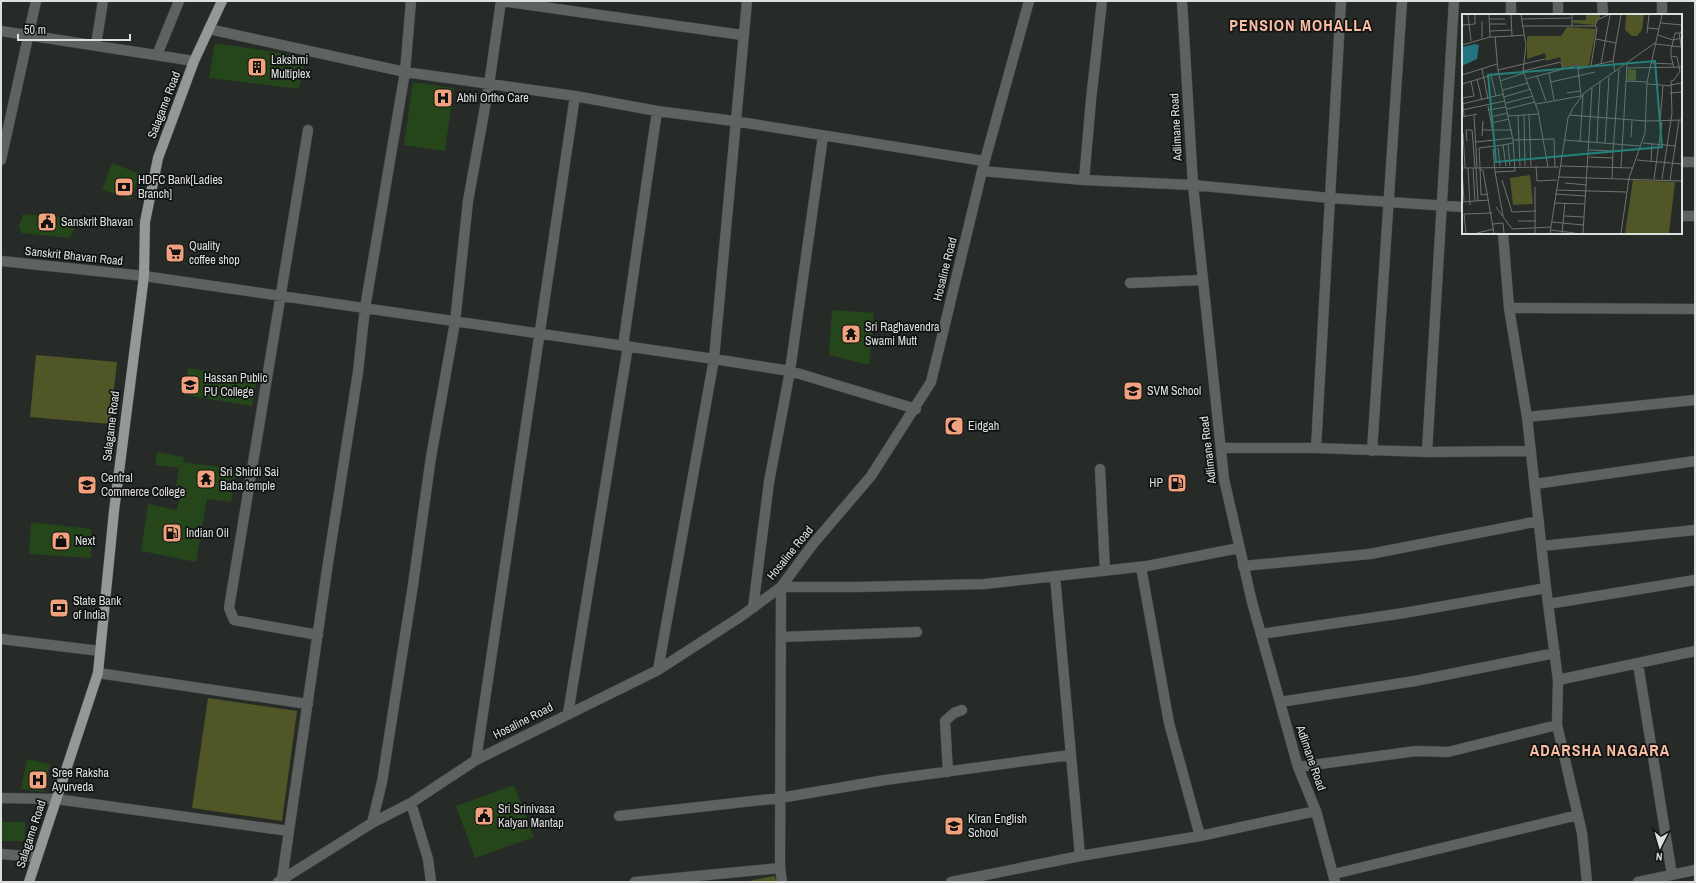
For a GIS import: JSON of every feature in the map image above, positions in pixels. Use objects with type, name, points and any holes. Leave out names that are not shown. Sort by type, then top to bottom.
[{"type":"main road","name":"Salagame Road","points":[[29,882],[98,673],[114,511],[144,276],[145,222],[158,158],[194,61],[222,1]]},
{"type":"street","points":[[1,160],[36,1]]},
{"type":"street","points":[[96,45],[103,1]]},
{"type":"street","points":[[157,55],[179,1]]},
{"type":"street","points":[[280,881],[290,831],[358,372],[365,308],[405,72],[411,1]]},
{"type":"street","points":[[372,823],[382,782],[414,585],[431,457],[454,322],[468,201],[489,85],[501,1],[742,34]]},
{"type":"street","points":[[658,670],[714,359],[734,121],[746,1]]},
{"type":"street","name":"Hosaline Road","points":[[280,881],[372,823],[411,803],[476,760],[658,670],[753,608],[781,587],[813,544],[872,476],[916,409],[931,382],[983,166],[1028,1]]},
{"type":"street","points":[[1084,180],[1090,100],[1102,1]]},
{"type":"street","name":"Adlimane Road","points":[[1182,1],[1193,185],[1224,479],[1243,566],[1261,634],[1298,767],[1316,811],[1334,878]]},
{"type":"street","points":[[1316,448],[1341,1]]},
{"type":"street","points":[[1372,451],[1402,1]]},
{"type":"street","points":[[1427,452],[1454,1]]},
{"type":"street","points":[[1511,1],[1511,14]]},
{"type":"street","points":[[1558,1],[1558,14]]},
{"type":"street","points":[[1602,1],[1602,14]]},
{"type":"street","points":[[1662,1],[1662,14]]},
{"type":"street","points":[[209,29],[405,72],[575,96],[657,111],[734,121],[983,166],[1084,180],[1193,185],[1330,198],[1462,207]]},
{"type":"street","points":[[1,31],[194,61]]},
{"type":"street","points":[[476,760],[541,334],[575,96]]},
{"type":"street","points":[[568,714],[626,346],[657,111]]},
{"type":"street","points":[[308,130],[229,608],[234,620],[318,635]]},
{"type":"street","points":[[753,608],[769,482],[790,371],[823,136]]},
{"type":"street","points":[[1682,162],[1695,162]]},
{"type":"street","points":[[1682,216],[1695,216]]},
{"type":"street","points":[[1503,234],[1509,308],[1527,417],[1558,680],[1557,725],[1582,833],[1587,882]]},
{"type":"street","name":"Sanskrit Bhavan Road","points":[[1,261],[144,276],[790,371],[916,409]]},
{"type":"street","points":[[1130,283],[1203,280]]},
{"type":"street","points":[[1509,308],[1695,309]]},
{"type":"street","points":[[1527,417],[1695,400]]},
{"type":"street","points":[[1221,448],[1316,448],[1427,452],[1531,451]]},
{"type":"street","points":[[1535,484],[1695,461]]},
{"type":"street","points":[[1100,469],[1105,571]]},
{"type":"street","points":[[1243,566],[1370,554],[1539,521]]},
{"type":"street","points":[[1542,546],[1695,530]]},
{"type":"street","points":[[782,882],[780,868],[781,587],[857,588],[985,584],[1141,567],[1239,548]]},
{"type":"street","points":[[1141,567],[1169,723],[1200,836]]},
{"type":"street","points":[[1055,576],[1080,856]]},
{"type":"street","points":[[1548,604],[1695,580]]},
{"type":"street","points":[[1261,634],[1404,613],[1546,588]]},
{"type":"street","points":[[781,637],[917,632]]},
{"type":"street","points":[[1,638],[100,651]]},
{"type":"street","points":[[1558,680],[1695,651]]},
{"type":"street","points":[[1280,702],[1415,681],[1555,653]]},
{"type":"street","points":[[1638,664],[1672,875]]},
{"type":"street","points":[[98,673],[308,704]]},
{"type":"street","points":[[948,772],[944,724],[949,716],[962,710]]},
{"type":"street","points":[[1298,767],[1416,751],[1448,752],[1557,725]]},
{"type":"street","points":[[619,816],[780,798],[885,780],[1070,754]]},
{"type":"street","points":[[1,798],[56,799],[290,831]]},
{"type":"street","points":[[411,803],[428,859],[431,882]]},
{"type":"street","points":[[951,882],[1080,856],[1200,836],[1316,811]]},
{"type":"street","points":[[1334,878],[1578,815]]},
{"type":"street","points":[[1,854],[37,858]]},
{"type":"street","points":[[635,882],[780,868]]},
{"type":"street","points":[[1638,882],[1695,870]]},
{"type":"green space","points":[[36,355],[117,362],[110,424],[30,417]]},
{"type":"green space","points":[[208,698],[297,711],[282,821],[192,808]]},
{"type":"green space","points":[[774,876],[777,882],[744,882]]},
{"type":"building","name":"Lakshmi Multiplex","points":[[215,43],[306,57],[299,89],[209,78]]},
{"type":"building","points":[[413,82],[454,88],[445,151],[404,145]]},
{"type":"building","points":[[112,163],[140,174],[131,199],[102,190]]},
{"type":"building","name":"Sanskrit Bhavan","points":[[23,214],[74,218],[74,230],[70,238],[21,233],[19,226]]},
{"type":"building","name":"Sri Raghavendra Swami Mutt","points":[[832,310],[874,313],[869,365],[829,355]]},
{"type":"building","points":[[188,368],[257,379],[252,406],[184,395]]},
{"type":"building","points":[[157,452],[184,457],[183,462],[236,469],[231,502],[207,499],[196,562],[141,551],[148,504],[177,510],[182,486],[176,486],[179,468],[155,465]]},
{"type":"building","name":"Next","points":[[31,522],[91,529],[91,558],[29,554]]},
{"type":"building","points":[[27,759],[50,764],[44,792],[21,789]]},
{"type":"building","points":[[514,785],[534,837],[475,858],[456,806]]},
{"type":"building","points":[[1,822],[25,822],[25,841],[1,841]]},
{"type":"place","name":"Lakshmi Multiplex","points":[[257,67]]},
{"type":"place","name":"Abhi Ortho Care","points":[[443,98]]},
{"type":"place","name":"HDFC Bank[Ladies Branch]","points":[[124,187]]},
{"type":"place","name":"Sanskrit Bhavan","points":[[47,222]]},
{"type":"place","name":"Quality coffee shop","points":[[175,253]]},
{"type":"place","name":"Sri Raghavendra Swami Mutt","points":[[851,334]]},
{"type":"place","name":"Hassan Public PU College","points":[[190,385]]},
{"type":"place","name":"SVM School","points":[[1133,391]]},
{"type":"place","name":"Eidgah","points":[[954,426]]},
{"type":"place","name":"Sri Shirdi Sai Baba temple","points":[[206,479]]},
{"type":"place","name":"HP","points":[[1177,483]]},
{"type":"place","name":"Central Commerce College","points":[[87,485]]},
{"type":"place","name":"Indian Oil","points":[[172,533]]},
{"type":"place","name":"Next","points":[[61,541]]},
{"type":"place","name":"State Bank of India","points":[[59,608]]},
{"type":"place","name":"Sree Raksha Ayurveda","points":[[38,780]]},
{"type":"place","name":"Sri Srinivasa Kalyan Mantap","points":[[484,816]]},
{"type":"place","name":"Kiran English School","points":[[954,826]]},
{"type":"district","name":"PENSION MOHALLA","points":[[1301,25]]},
{"type":"district","name":"ADARSHA NAGARA","points":[[1600,750]]}]
